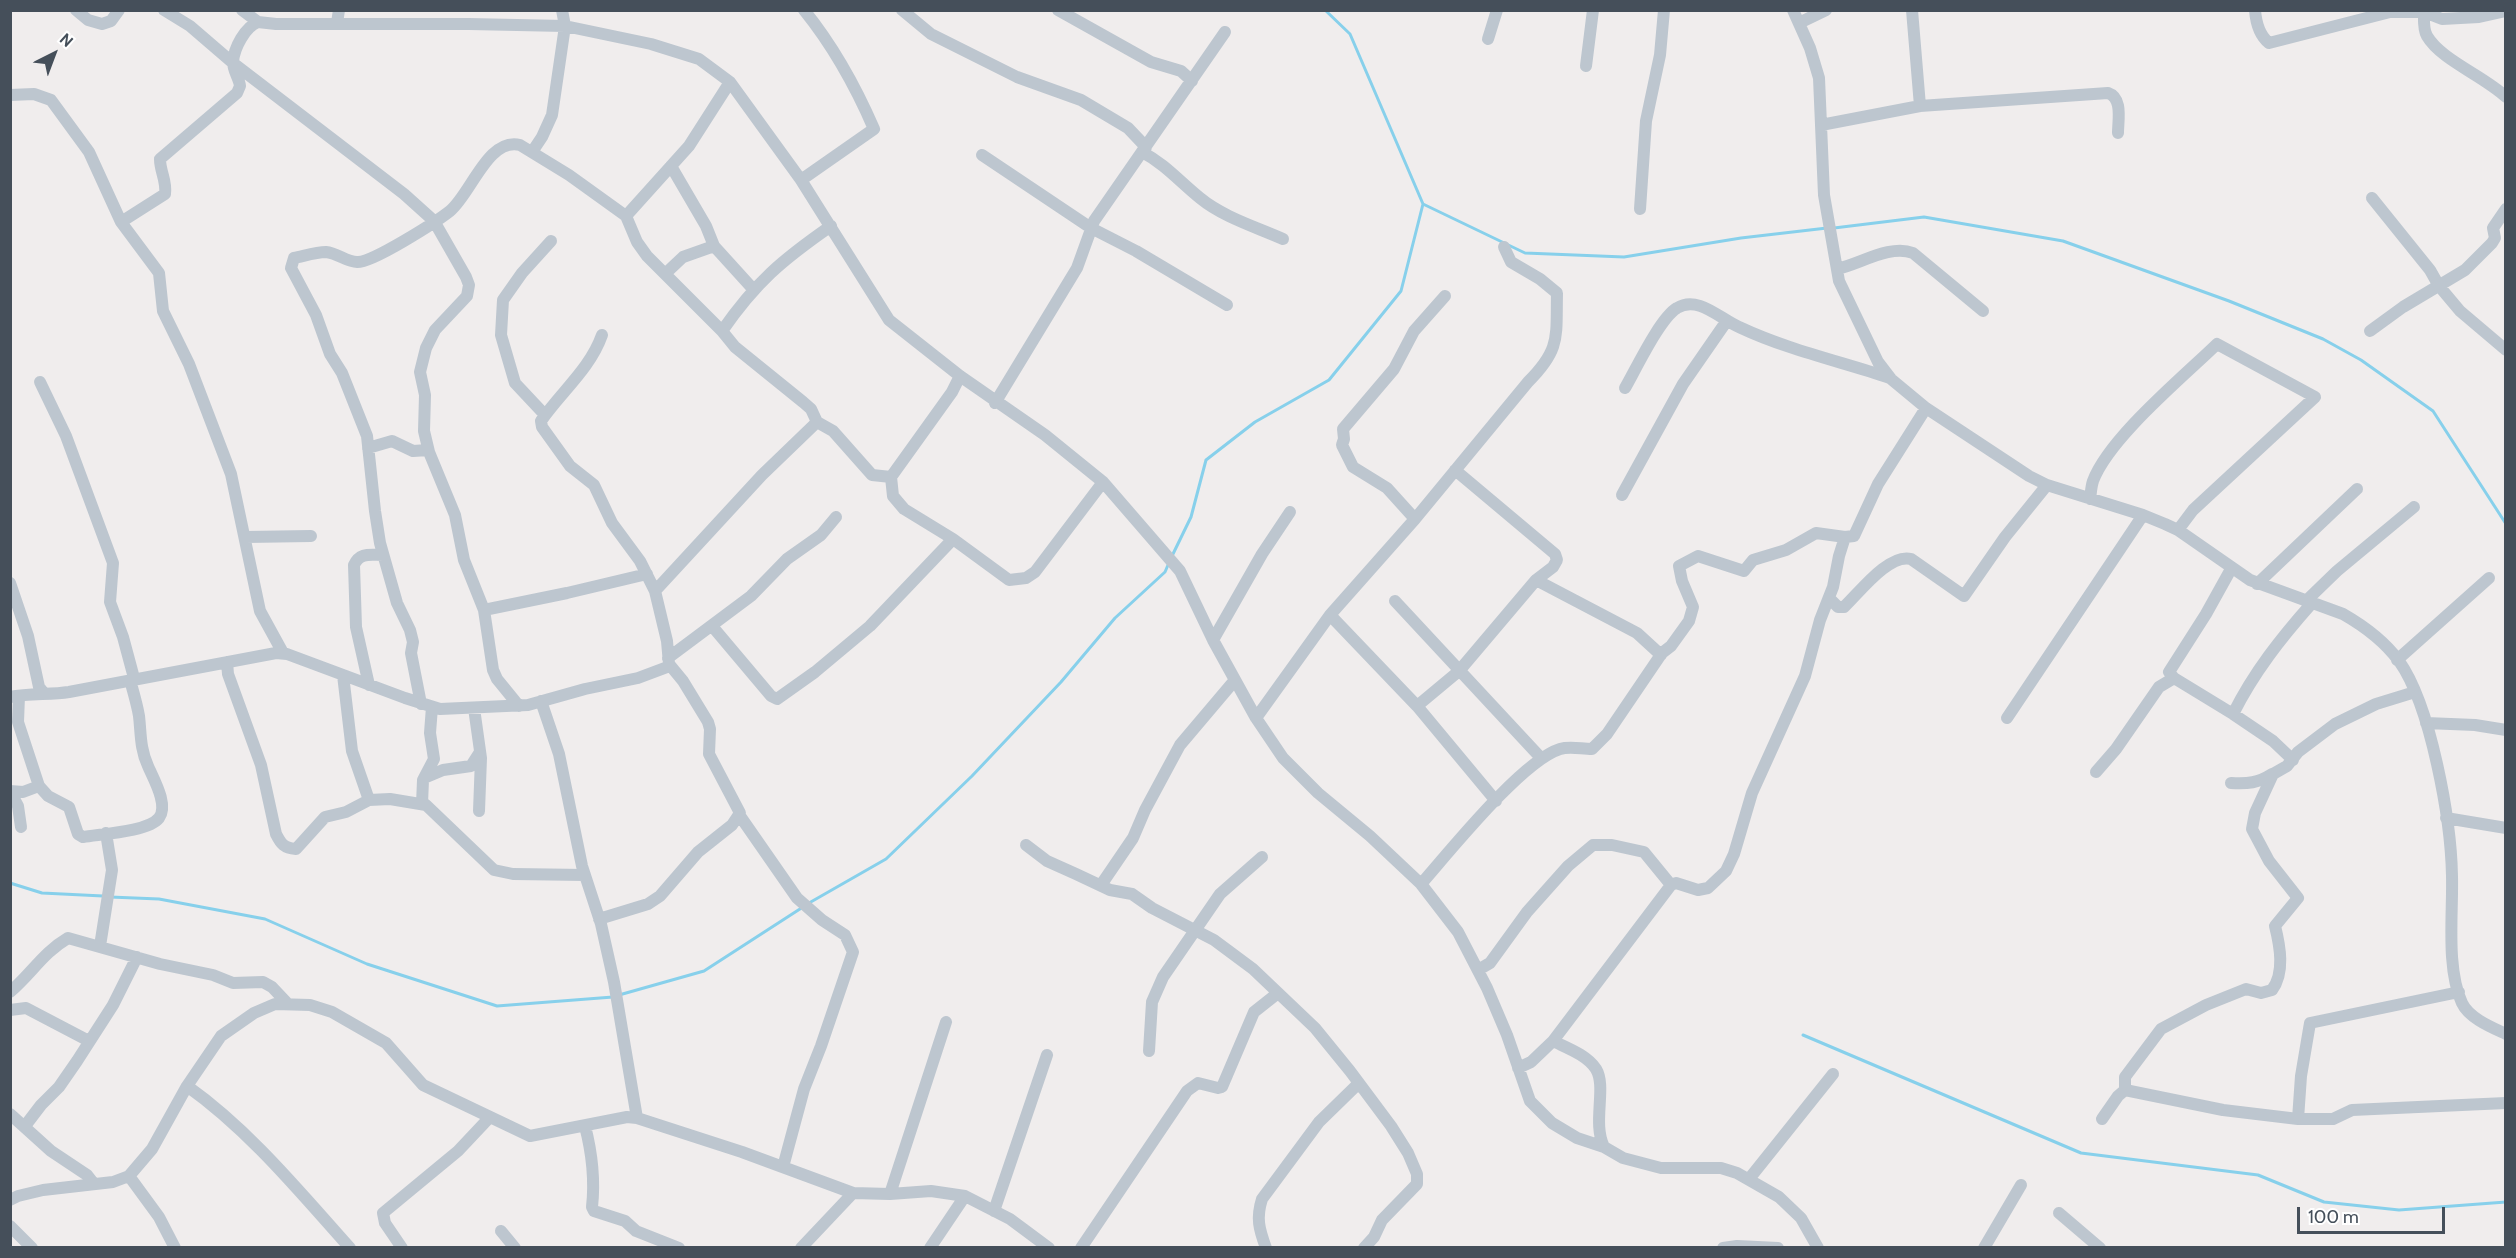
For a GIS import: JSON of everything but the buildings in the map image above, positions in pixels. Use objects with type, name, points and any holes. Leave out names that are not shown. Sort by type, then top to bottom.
[{"type":"street","points":[[76,10],[88,20],[102,24],[111,21],[119,10]]},
{"type":"street","points":[[164,10],[190,26],[233,63],[349,150],[434,221],[470,285],[464,300],[435,330],[423,359],[420,377],[425,395],[424,430],[428,450],[452,507],[464,561],[484,610],[493,670],[497,679],[519,706]]},
{"type":"street","points":[[242,10],[258,22],[276,24],[338,17],[355,25],[565,26],[651,44],[699,59],[730,82],[801,180],[889,320],[995,403],[1044,435],[1103,482],[1180,571],[1235,680],[1256,718],[1283,758],[1317,793],[1370,836],[1421,884],[1458,932],[1507,1035],[1530,1101],[1552,1124],[1616,1155],[1661,1168],[1720,1168],[1749,1179],[1779,1197],[1794,1211],[1801,1218],[1818,1248]]},
{"type":"street","points":[[442,10],[443,25]]},
{"type":"street","points":[[532,152],[543,136],[552,115],[565,26],[562,10]]},
{"type":"street","points":[[801,180],[874,129],[855,84],[825,36],[804,10]]},
{"type":"street","points":[[902,10],[932,34],[1017,77],[1081,100],[1128,128],[1144,149],[1201,199],[1234,217],[1283,238]]},
{"type":"street","points":[[1058,10],[1151,62],[1181,71],[1192,81]]},
{"type":"street","points":[[1488,39],[1497,10]]},
{"type":"street","points":[[1587,66],[1593,10]]},
{"type":"street","points":[[1640,209],[1646,121],[1660,56],[1664,10]]},
{"type":"street","points":[[1793,10],[1819,78],[1824,195],[1839,281],[1878,362],[1891,379],[1926,408],[1987,450],[2047,485],[2144,515],[2178,531],[2230,569],[2257,584],[2354,620],[2371,633],[2397,660],[2415,692],[2426,723],[2443,795],[2452,875],[2454,962],[2462,1003],[2469,1013],[2505,1034]]},
{"type":"street","points":[[1799,23],[1826,10]]},
{"type":"street","points":[[1912,10],[1920,106]]},
{"type":"street","points":[[2255,10],[2256,21],[2263,38],[2269,43],[2390,12],[2424,12],[2442,19],[2479,17],[2505,11]]},
{"type":"street","points":[[2424,12],[2425,30],[2432,42],[2452,60],[2494,86],[2505,97]]},
{"type":"street","points":[[121,222],[165,194],[166,182],[160,170],[160,159],[237,93],[240,86],[233,63],[244,33],[258,22]]},
{"type":"street","points":[[995,403],[1077,268],[1091,228],[1225,32]]},
{"type":"street","points":[[626,216],[689,146],[730,82]]},
{"type":"street","points":[[1821,125],[1920,106],[2108,93],[2114,95],[2118,101],[2118,134]]},
{"type":"street","points":[[10,95],[34,94],[51,100],[88,152],[121,222],[159,273],[163,311],[189,364],[231,474],[260,611],[283,653]]},
{"type":"street","points":[[422,804],[424,778],[434,759],[427,705],[411,653],[413,642],[410,630],[397,603],[383,555],[375,511],[367,436],[342,373],[330,354],[316,315],[291,268],[294,258],[326,252],[358,262],[375,256],[457,206],[480,170],[497,151],[514,144],[532,152],[569,175],[626,216],[647,256],[666,273],[735,347],[811,409],[817,422],[833,431],[872,475],[891,477]]},
{"type":"street","points":[[982,154],[1091,228],[1130,247],[1227,305]]},
{"type":"street","points":[[671,166],[706,226],[714,246],[753,289]]},
{"type":"street","points":[[2372,198],[2460,311],[2505,350]]},
{"type":"street","points":[[2370,331],[2403,307],[2464,270],[2492,243],[2495,238],[2493,228],[2505,209]]},
{"type":"street","points":[[722,331],[753,289],[775,267],[831,226]]},
{"type":"street","points":[[545,415],[515,383],[501,335],[503,300],[522,273],[551,241]]},
{"type":"street","points":[[666,273],[683,257],[714,246]]},
{"type":"street","points":[[1256,718],[1329,615],[1415,519],[1528,381],[1546,363],[1557,339],[1557,293],[1540,279],[1511,262],[1504,247]]},
{"type":"street","points":[[1837,269],[1906,250],[1913,253],[1983,311]]},
{"type":"street","points":[[1415,519],[1387,488],[1353,467],[1342,445],[1343,429],[1394,369],[1414,331],[1445,296]]},
{"type":"street","points":[[1625,388],[1667,315],[1678,306],[1701,305],[1726,322],[1784,347],[1818,358],[1845,363],[1891,379]]},
{"type":"street","points":[[1622,495],[1683,384],[1726,322]]},
{"type":"street","points":[[602,335],[596,352],[545,415],[542,427],[570,466],[594,485],[612,523],[647,574],[655,591],[669,662],[708,722],[709,754],[733,797],[740,816],[797,898],[822,920],[845,935],[853,952],[822,1046],[804,1089],[783,1167]]},
{"type":"street","points":[[2090,499],[2093,482],[2114,447],[2150,408],[2217,344],[2316,397],[2193,510],[2178,531]]},
{"type":"street","points":[[960,376],[952,392],[891,477],[893,495],[897,503],[953,539],[1009,580],[1026,578],[1043,563],[1103,482]]},
{"type":"street","points":[[40,382],[66,436],[113,562],[110,602],[123,637],[132,679],[139,716],[142,751],[153,774],[162,808],[162,814],[149,825],[80,836],[69,807],[48,796],[39,786],[18,722],[15,696],[43,692],[55,694],[132,679],[283,653],[440,709],[519,706],[638,678],[669,662],[751,596],[787,559],[821,535],[836,517]]},
{"type":"street","points":[[1421,884],[1496,801],[1541,758],[1560,749],[1571,747],[1592,749],[1607,734],[1661,655],[1671,646],[1689,621],[1693,607],[1686,593],[1679,566],[1686,560],[1698,556],[1744,571],[1753,560],[1786,550],[1816,534],[1854,536],[1878,484],[1926,408]]},
{"type":"street","points":[[655,591],[762,475],[817,422]]},
{"type":"street","points":[[369,448],[392,441],[413,451],[428,450]]},
{"type":"street","points":[[1417,706],[1459,671],[1536,580],[1553,567],[1557,560],[1555,554],[1455,470]]},
{"type":"street","points":[[1830,598],[1838,607],[1844,607],[1872,578],[1893,561],[1903,557],[1911,559],[1964,596],[2005,537],[2047,485]]},
{"type":"street","points":[[2257,584],[2357,489]]},
{"type":"street","points":[[2233,714],[2247,687],[2268,656],[2309,602],[2337,571],[2414,507]]},
{"type":"street","points":[[1213,640],[1262,554],[1290,512]]},
{"type":"street","points":[[2007,718],[2144,515]]},
{"type":"street","points":[[246,537],[311,536]]},
{"type":"street","points":[[1518,1068],[1531,1062],[1553,1041],[1671,885],[1676,883],[1698,890],[1708,888],[1726,871],[1739,843],[1752,793],[1804,676],[1820,620],[1830,598],[1845,537]]},
{"type":"street","points":[[712,626],[771,696],[777,699],[815,672],[870,626],[953,539]]},
{"type":"street","points":[[369,685],[356,627],[354,565],[358,557],[363,555],[383,555]]},
{"type":"street","points":[[2230,569],[2206,614],[2171,665],[2169,672],[2174,678],[2273,741],[2293,760]]},
{"type":"street","points":[[484,610],[567,594],[647,574]]},
{"type":"street","points":[[2397,660],[2489,578]]},
{"type":"street","points":[[1536,580],[1637,633],[1661,655]]},
{"type":"street","points":[[10,583],[28,636],[39,687],[43,692]]},
{"type":"street","points":[[1395,601],[1541,758]]},
{"type":"street","points":[[1329,615],[1417,706],[1496,801]]},
{"type":"street","points":[[227,662],[228,674],[261,765],[272,819],[281,844],[287,848],[296,849],[325,818],[346,812],[369,800],[390,799],[422,804],[434,812],[494,870],[513,874],[585,875]]},
{"type":"street","points":[[343,675],[352,752],[369,800]]},
{"type":"street","points":[[2096,772],[2116,749],[2159,687],[2174,678]]},
{"type":"street","points":[[1101,885],[1133,838],[1145,810],[1180,745],[1235,680]]},
{"type":"street","points":[[2231,783],[2248,784],[2260,781],[2293,760],[2298,752],[2343,720],[2376,704],[2415,692]]},
{"type":"street","points":[[541,701],[559,754],[585,875],[599,919],[614,982],[637,1118]]},
{"type":"street","points":[[474,708],[480,752],[479,812]]},
{"type":"street","points":[[2426,723],[2475,725],[2505,730]]},
{"type":"street","points":[[424,778],[443,770],[471,766],[480,752]]},
{"type":"street","points":[[2102,1119],[2125,1090],[2125,1077],[2161,1029],[2206,1005],[2246,989],[2261,993],[2272,990],[2280,980],[2279,942],[2275,926],[2298,898],[2269,861],[2252,829],[2255,813],[2273,774]]},
{"type":"street","points":[[10,791],[23,792],[39,786]]},
{"type":"street","points":[[10,791],[18,806],[21,827]]},
{"type":"street","points":[[599,919],[648,904],[660,896],[698,852],[740,816]]},
{"type":"street","points":[[2446,818],[2505,828]]},
{"type":"street","points":[[100,946],[112,870],[106,833]]},
{"type":"street","points":[[1026,845],[1047,861],[1110,890],[1132,894],[1152,908],[1230,950],[1315,1028],[1391,1126],[1408,1153],[1418,1179],[1417,1184],[1382,1220],[1374,1237],[1364,1248]]},
{"type":"street","points":[[1478,970],[1490,963],[1527,912],[1568,866],[1593,845],[1612,845],[1644,852],[1671,885]]},
{"type":"street","points":[[1149,1051],[1152,1002],[1163,977],[1197,931],[1207,911],[1220,894],[1262,857]]},
{"type":"street","points":[[10,992],[28,976],[52,947],[68,938],[213,975],[233,983],[263,982],[272,987],[288,1004]]},
{"type":"street","points":[[25,1126],[59,1087],[113,1005],[137,957]]},
{"type":"street","points":[[2298,1119],[2301,1077],[2310,1023],[2459,992]]},
{"type":"street","points":[[1081,1248],[1187,1091],[1198,1083],[1222,1087],[1254,1012],[1278,993]]},
{"type":"street","points":[[10,1200],[43,1190],[113,1182],[129,1176],[156,1143],[187,1086],[221,1036],[254,1012],[275,1004],[310,1005],[332,1012],[386,1043],[423,1085],[530,1136],[627,1117],[637,1118],[853,1193],[890,1194],[932,1191],[965,1196],[1010,1219],[1049,1248]]},
{"type":"street","points":[[10,1010],[26,1008],[89,1041]]},
{"type":"street","points":[[890,1194],[946,1022]]},
{"type":"street","points":[[1553,1041],[1579,1054],[1596,1070],[1600,1080],[1598,1129],[1604,1148]]},
{"type":"street","points":[[994,1211],[1047,1055]]},
{"type":"street","points":[[1749,1179],[1833,1074]]},
{"type":"street","points":[[1266,1248],[1257,1226],[1258,1210],[1262,1199],[1319,1122],[1359,1083]]},
{"type":"street","points":[[187,1086],[233,1123],[350,1248]]},
{"type":"street","points":[[2125,1090],[2223,1110],[2298,1119],[2333,1119],[2352,1110],[2505,1103]]},
{"type":"street","points":[[10,1114],[51,1151],[84,1173],[94,1184]]},
{"type":"street","points":[[402,1248],[385,1223],[383,1214],[458,1151],[490,1117]]},
{"type":"street","points":[[585,1126],[590,1147],[594,1186],[592,1207],[594,1210],[621,1220],[636,1231],[679,1248]]},
{"type":"street","points":[[129,1176],[159,1217],[175,1248]]},
{"type":"street","points":[[1984,1248],[2021,1185]]},
{"type":"street","points":[[801,1248],[853,1193]]},
{"type":"street","points":[[930,1248],[965,1196]]},
{"type":"street","points":[[2059,1213],[2100,1248]]},
{"type":"street","points":[[10,1226],[32,1248]]},
{"type":"street","points":[[501,1231],[515,1248]]},
{"type":"street","points":[[1723,1248],[1737,1246],[1778,1248]]},
{"type":"waterway","points":[[1325,10],[1350,34],[1423,204],[1525,253],[1624,257],[1741,238],[1827,228]]},
{"type":"waterway","points":[[1172,556],[1191,517],[1206,460],[1255,422],[1329,380],[1401,291],[1423,204]]},
{"type":"waterway","points":[[1834,228],[1924,217],[2063,241],[2229,301],[2323,339],[2361,360],[2433,411],[2506,524]]},
{"type":"waterway","points":[[809,903],[886,859],[972,776],[1061,682],[1115,618],[1165,572],[1168,565]]},
{"type":"waterway","points":[[10,883],[42,893],[103,896]]},
{"type":"waterway","points":[[110,897],[159,899],[265,919],[367,964],[497,1006],[613,997]]},
{"type":"waterway","points":[[619,995],[704,971],[803,907]]},
{"type":"waterway","points":[[1803,1035],[2081,1153],[2258,1175],[2324,1202],[2399,1210],[2506,1202]]}]
